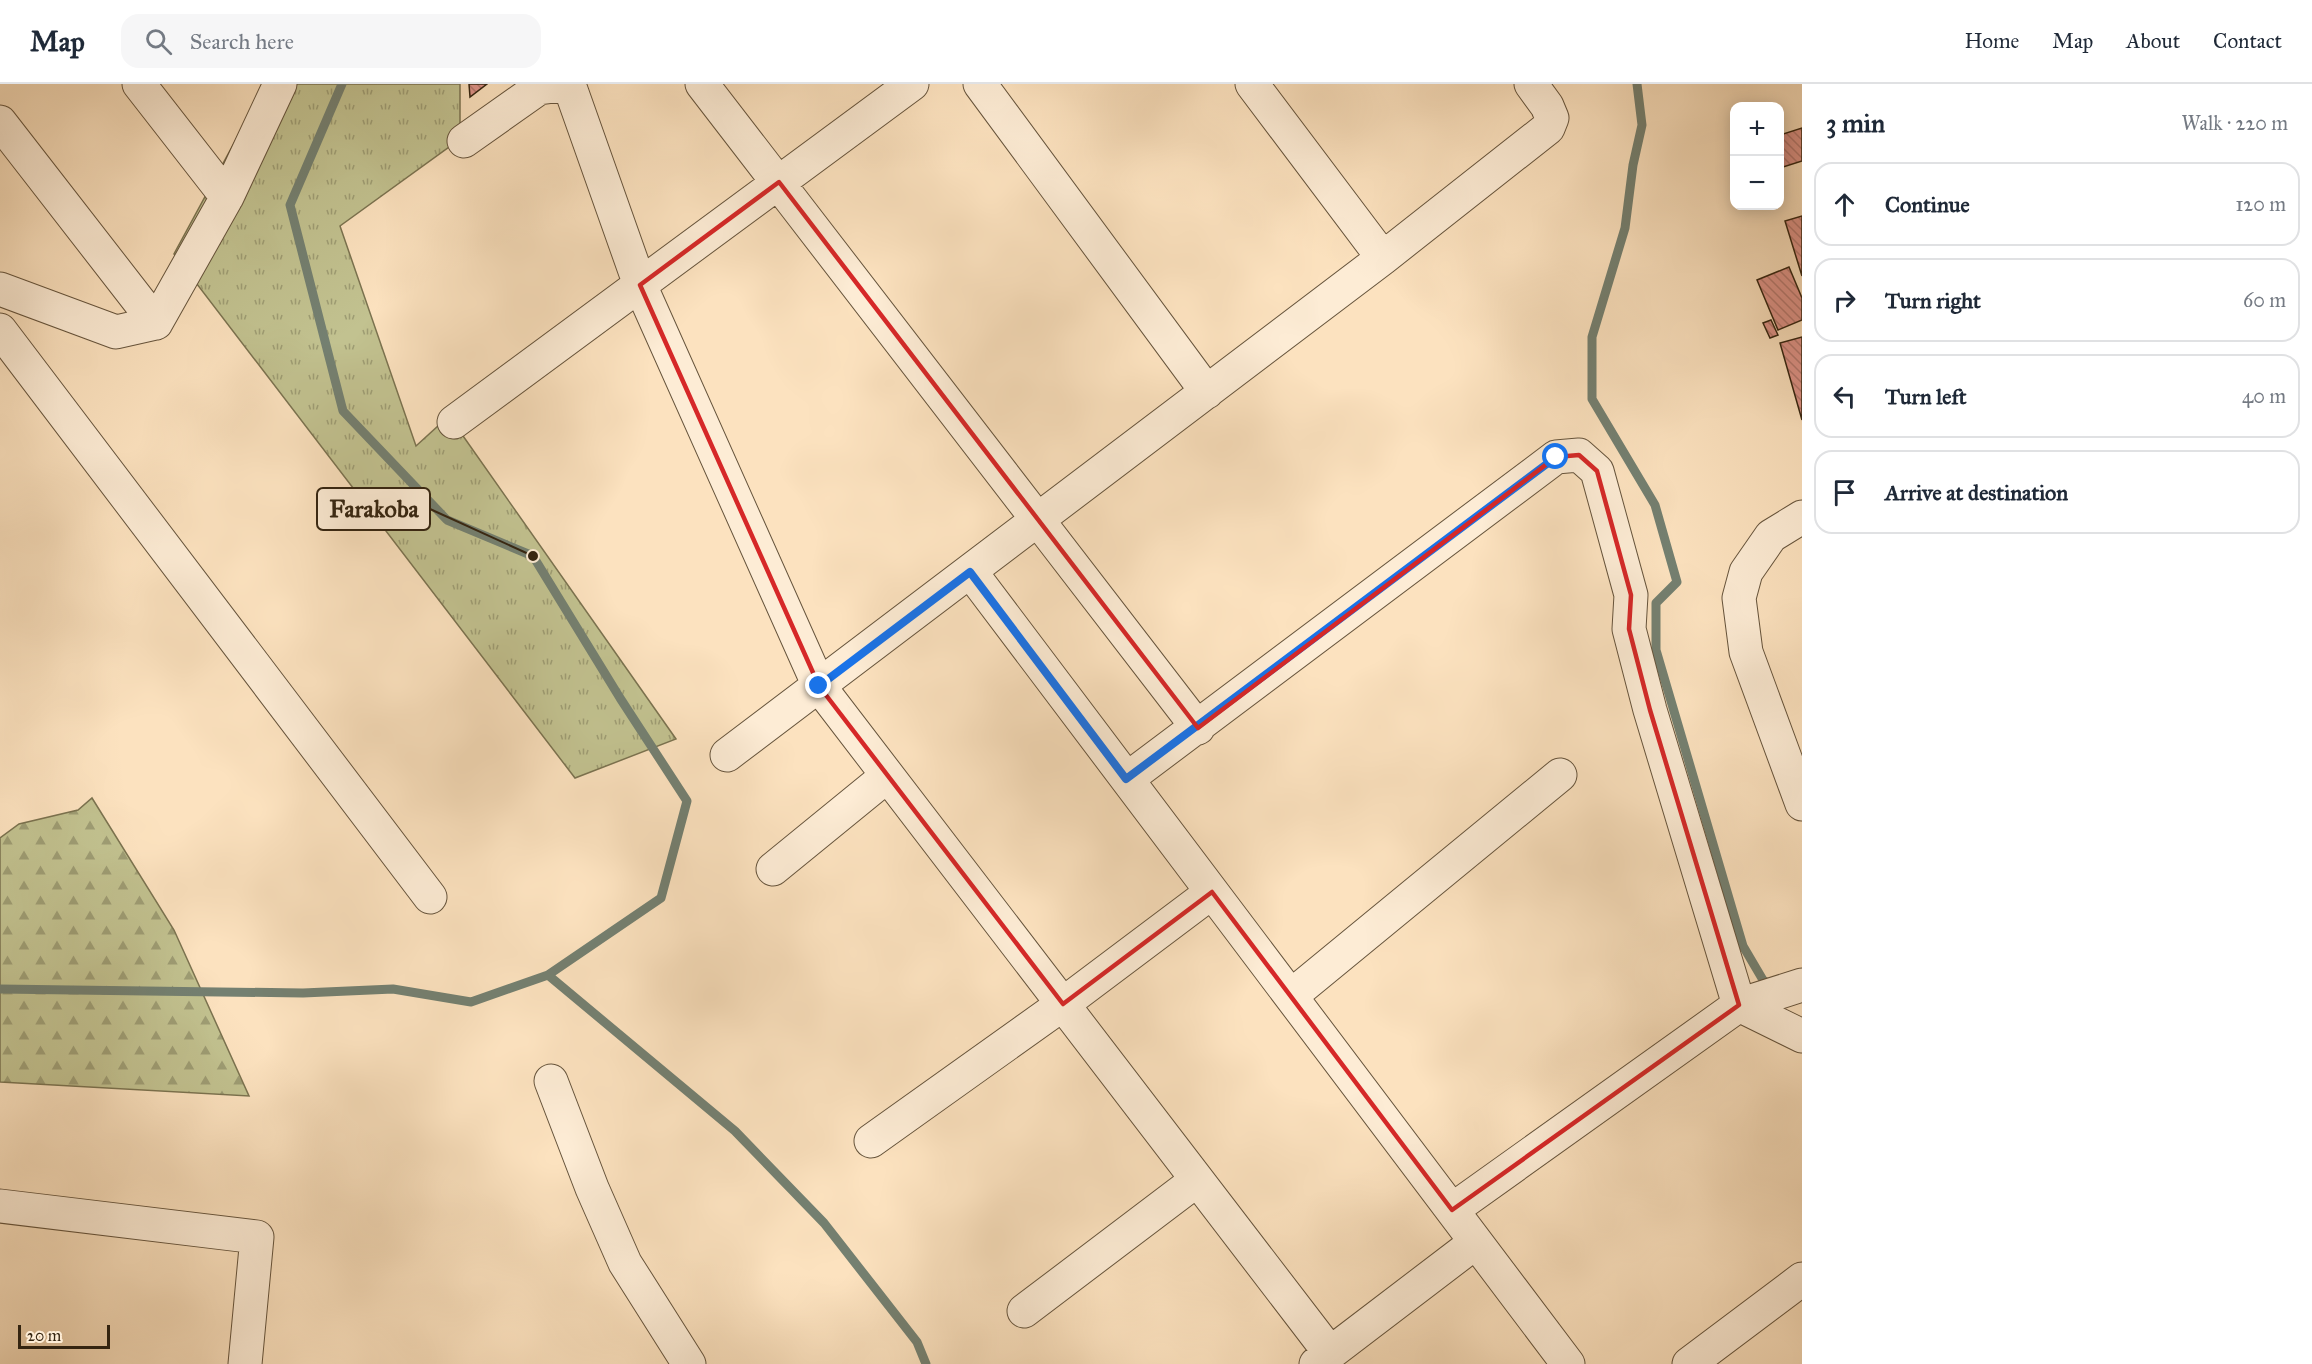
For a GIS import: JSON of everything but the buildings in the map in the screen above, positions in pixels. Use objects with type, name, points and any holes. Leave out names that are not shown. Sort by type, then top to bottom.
[{"type":"street","points":[[139,84],[227,197]]},
{"type":"street","points":[[0,290],[116,332],[156,323],[227,197],[280,84]]},
{"type":"street","points":[[464,141],[539,88],[562,84],[571,90],[640,285],[819,686],[1197,1180],[1323,1359],[1476,1242]]},
{"type":"street","points":[[702,84],[1198,728]]},
{"type":"street","points":[[454,422],[912,84]]},
{"type":"street","points":[[980,84],[1207,392]]},
{"type":"street","points":[[1252,84],[1383,258]]},
{"type":"street","points":[[727,755],[1383,258],[1548,128],[1552,118],[1550,112],[1531,84]]},
{"type":"street","points":[[0,122],[156,323]]},
{"type":"street","points":[[0,330],[430,897]]},
{"type":"street","points":[[1126,779],[1198,728],[1556,457],[1579,455],[1597,471],[1631,595],[1629,629],[1650,710],[1739,1005],[1802,1036]]},
{"type":"street","points":[[1802,517],[1772,536],[1746,572],[1739,598],[1746,652],[1802,804]]},
{"type":"street","points":[[970,572],[1568,1364]]},
{"type":"street","points":[[1290,996],[1560,775]]},
{"type":"street","points":[[772,869],[887,776]]},
{"type":"street","points":[[871,1141],[1063,1004],[1212,892]]},
{"type":"street","points":[[1452,1210],[1739,1005],[1802,985]]},
{"type":"street","points":[[551,1081],[592,1188],[625,1263],[689,1364]]},
{"type":"street","points":[[1024,1311],[1197,1180]]},
{"type":"street","points":[[0,1206],[257,1237],[245,1364]]},
{"type":"street","points":[[1689,1364],[1802,1279]]},
{"type":"highlighted area","points":[[779,182],[1198,728],[1556,457],[1579,455],[1597,471],[1631,595],[1629,629],[1650,710],[1739,1005],[1452,1210],[1212,892],[1063,1004],[819,686],[640,285]]},
{"type":"green space","points":[[266,84],[460,84],[460,139],[340,226],[416,446],[449,416],[676,739],[575,778],[174,254]]},
{"type":"green space","points":[[92,798],[174,930],[249,1096],[0,1082],[0,838],[19,824],[78,810]]},
{"type":"waterway","points":[[0,989],[303,993],[393,989],[471,1002],[548,975],[661,898],[687,801],[620,698],[533,556],[447,520],[343,411],[290,205],[342,84]]},
{"type":"waterway","points":[[1637,84],[1642,125],[1633,165],[1625,228],[1592,337],[1592,399],[1655,505],[1677,582],[1656,603],[1656,650],[1743,946],[1763,980],[1772,986]]},
{"type":"waterway","points":[[548,975],[735,1131],[824,1223],[917,1342],[926,1364]]},
{"type":"place","name":"Farakoba","points":[[533,556]]},
{"type":"route","points":[[819,686],[970,572],[1126,779],[1198,728],[1556,457]]}]
